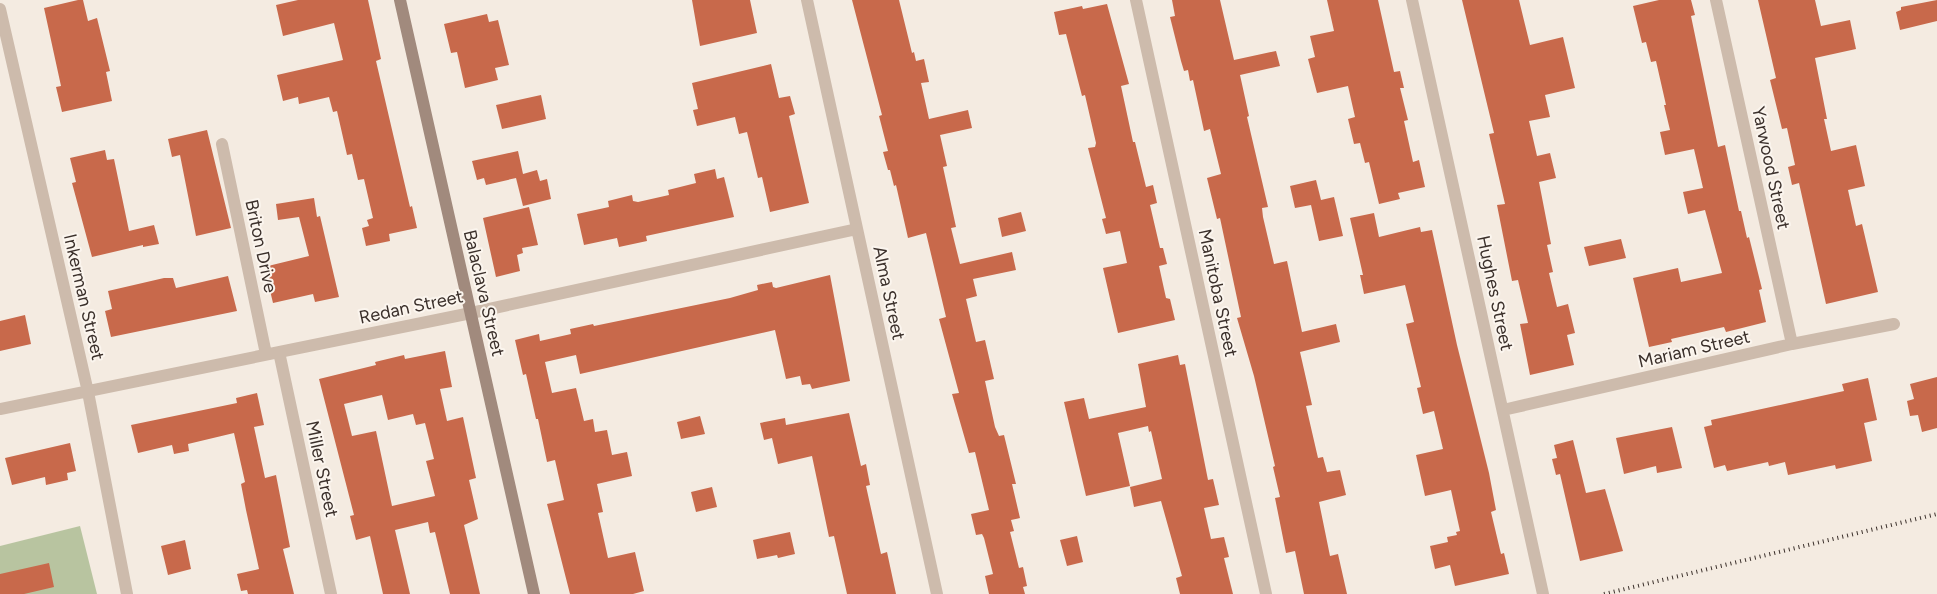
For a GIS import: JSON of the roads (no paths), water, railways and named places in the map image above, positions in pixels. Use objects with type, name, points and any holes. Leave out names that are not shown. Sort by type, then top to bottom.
[{"type":"street","name":"Balaclava Street","points":[[400,0],[534,594]]},
{"type":"street","name":"Alma Street","points":[[807,0],[937,594]]},
{"type":"street","name":"Manitoba Street","points":[[1136,0],[1266,594]]},
{"type":"street","name":"Hughes Street","points":[[1412,0],[1543,594]]},
{"type":"street","name":"Yarwood Street","points":[[1716,0],[1792,344]]},
{"type":"street","name":"Inkerman Street","points":[[0,9],[3,34],[88,392],[128,594]]},
{"type":"street","name":"Briton Drive","points":[[222,144],[266,354]]},
{"type":"street","name":"Redan Street","points":[[0,409],[471,313],[857,229]]},
{"type":"street","name":"Mariam Street","points":[[1503,410],[1792,344],[1894,324]]},
{"type":"street","name":"Miller Street","points":[[279,352],[331,594]]},
{"type":"railway","points":[[1604,594],[1937,514]]}]
